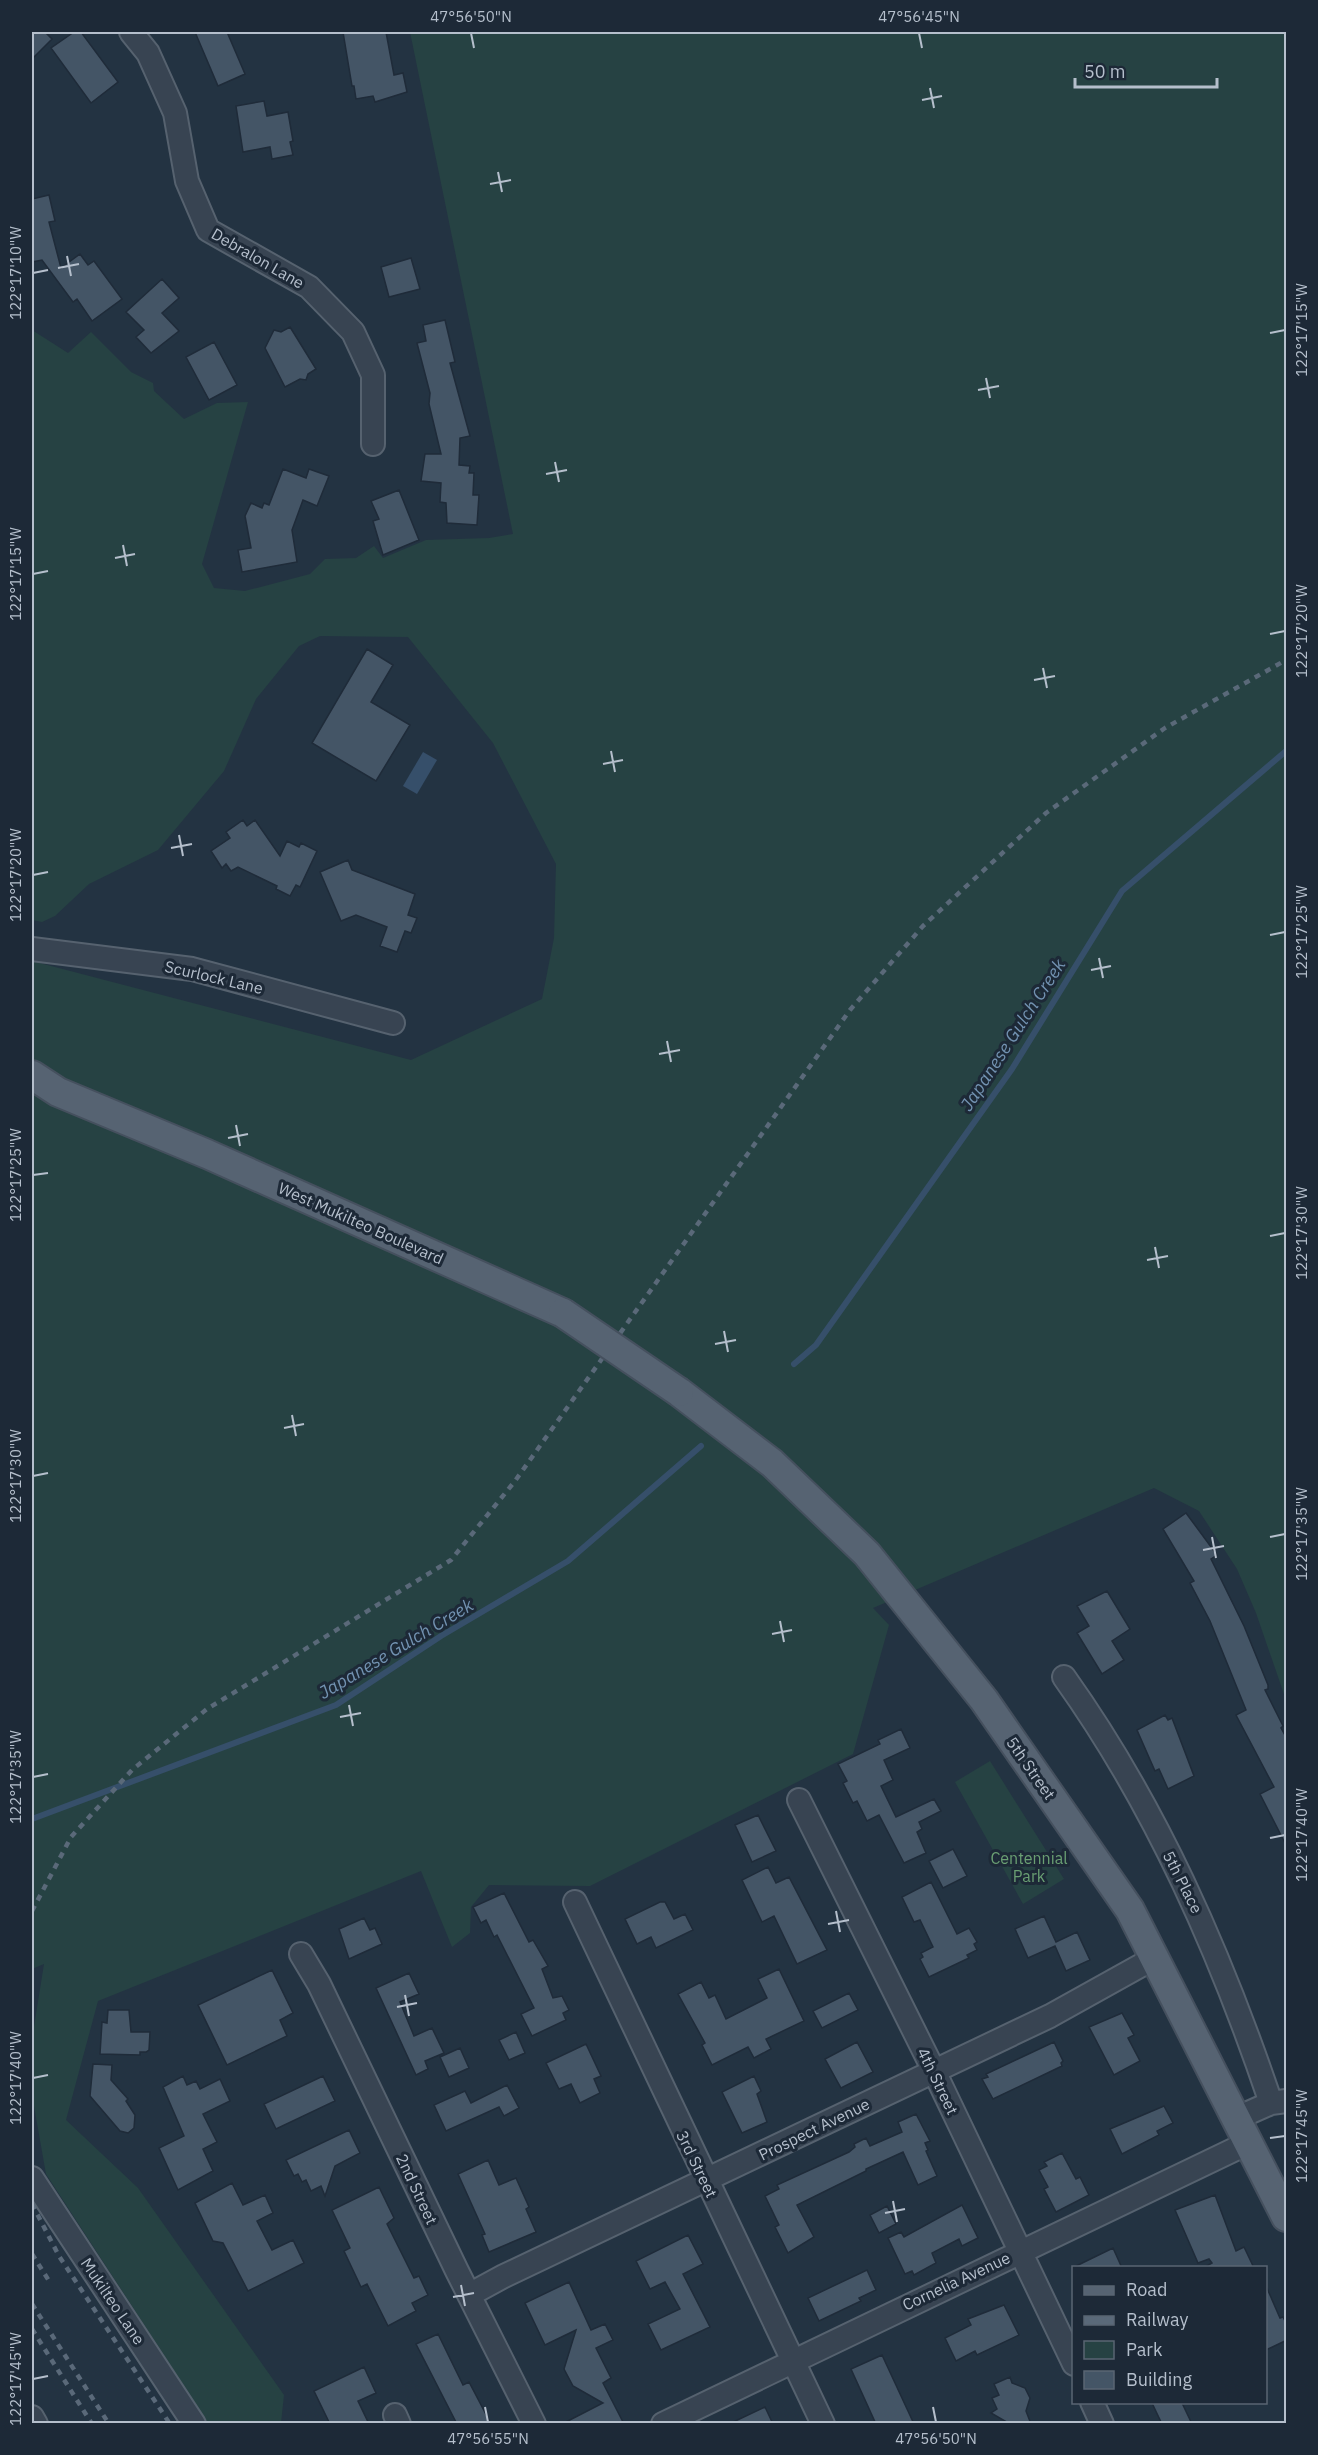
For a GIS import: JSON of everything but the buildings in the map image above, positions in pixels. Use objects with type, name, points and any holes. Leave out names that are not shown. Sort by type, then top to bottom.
[{"type":"main road","name":"West Mukilteo Boulevard","points":[[32,1075],[58,1092],[207,1154],[563,1313],[679,1392]]},
{"type":"main road","name":"5th Street","points":[[679,1392],[772,1463],[867,1554],[984,1700],[1130,1910],[1287,2217]]},
{"type":"street","name":"Debralon Lane","points":[[131,32],[148,53],[175,113],[187,181],[208,230],[309,287],[353,332],[373,375],[373,444]]},
{"type":"street","name":"Scurlock Lane","points":[[32,949],[192,969],[393,1023]]},
{"type":"street","name":"5th Place","points":[[1064,1677],[1101,1728],[1153,1823],[1205,1926],[1279,2102]]},
{"type":"street","name":"4th Street","points":[[799,1800],[934,2071],[1072,2360]]},
{"type":"street","name":"3rd Street","points":[[574,1902],[823,2424]]},
{"type":"street","name":"2nd Street","points":[[301,1954],[319,1984],[534,2424]]},
{"type":"street","name":"Prospect Avenue","points":[[469,2295],[504,2276],[1050,2016],[1156,1957]]},
{"type":"street","name":"Cornelia Avenue","points":[[663,2424],[1019,2251],[1244,2130],[1279,2102]]},
{"type":"street","name":"Mukilteo Lane","points":[[32,2178],[194,2424]]},
{"type":"street","points":[[1092,2404],[1102,2424]]},
{"type":"street","points":[[32,2417],[36,2424]]},
{"type":"green space","points":[[410,32],[1286,32],[1286,1700],[1256,1613],[1237,1569],[1199,1511],[1154,1488],[873,1608],[889,1625],[853,1754],[590,1886],[489,1885],[471,1907],[470,1933],[452,1947],[421,1871],[98,2001],[66,2120],[138,2188],[284,2395],[281,2423],[208,2423],[46,2174],[32,2095],[32,2039],[44,1964],[32,1969],[32,961],[411,1060],[542,999],[554,938],[556,864],[493,743],[408,637],[320,636],[299,646],[256,699],[224,771],[158,850],[89,884],[55,916],[42,922],[32,920],[32,330],[68,353],[91,332],[131,372],[153,383],[154,391],[184,419],[217,403],[248,402],[202,564],[214,588],[245,591],[310,574],[325,559],[356,558],[374,546],[383,558],[426,540],[489,538],[513,534]]},
{"type":"green space","name":"Centennial Park","points":[[990,1761],[1064,1879],[1023,1904],[955,1782]]},
{"type":"water","points":[[423,752],[437,760],[417,794],[403,786]]},
{"type":"waterway","name":"Japanese Gulch Creek","points":[[794,1364],[816,1345],[1012,1069],[1122,891],[1286,751]]},
{"type":"waterway","name":"Japanese Gulch Creek","points":[[32,1819],[336,1705],[441,1636],[568,1561],[701,1446]]},
{"type":"railway","points":[[32,1911],[71,1837],[132,1770],[207,1709],[451,1560],[515,1481],[850,1010],[923,926],[1046,813],[1165,728],[1286,660]]},
{"type":"railway","points":[[32,2204],[59,2256],[170,2424]]},
{"type":"railway","points":[[32,2254],[51,2284]]},
{"type":"railway","points":[[32,2304],[109,2424]]},
{"type":"railway","points":[[32,2329],[92,2424]]}]
